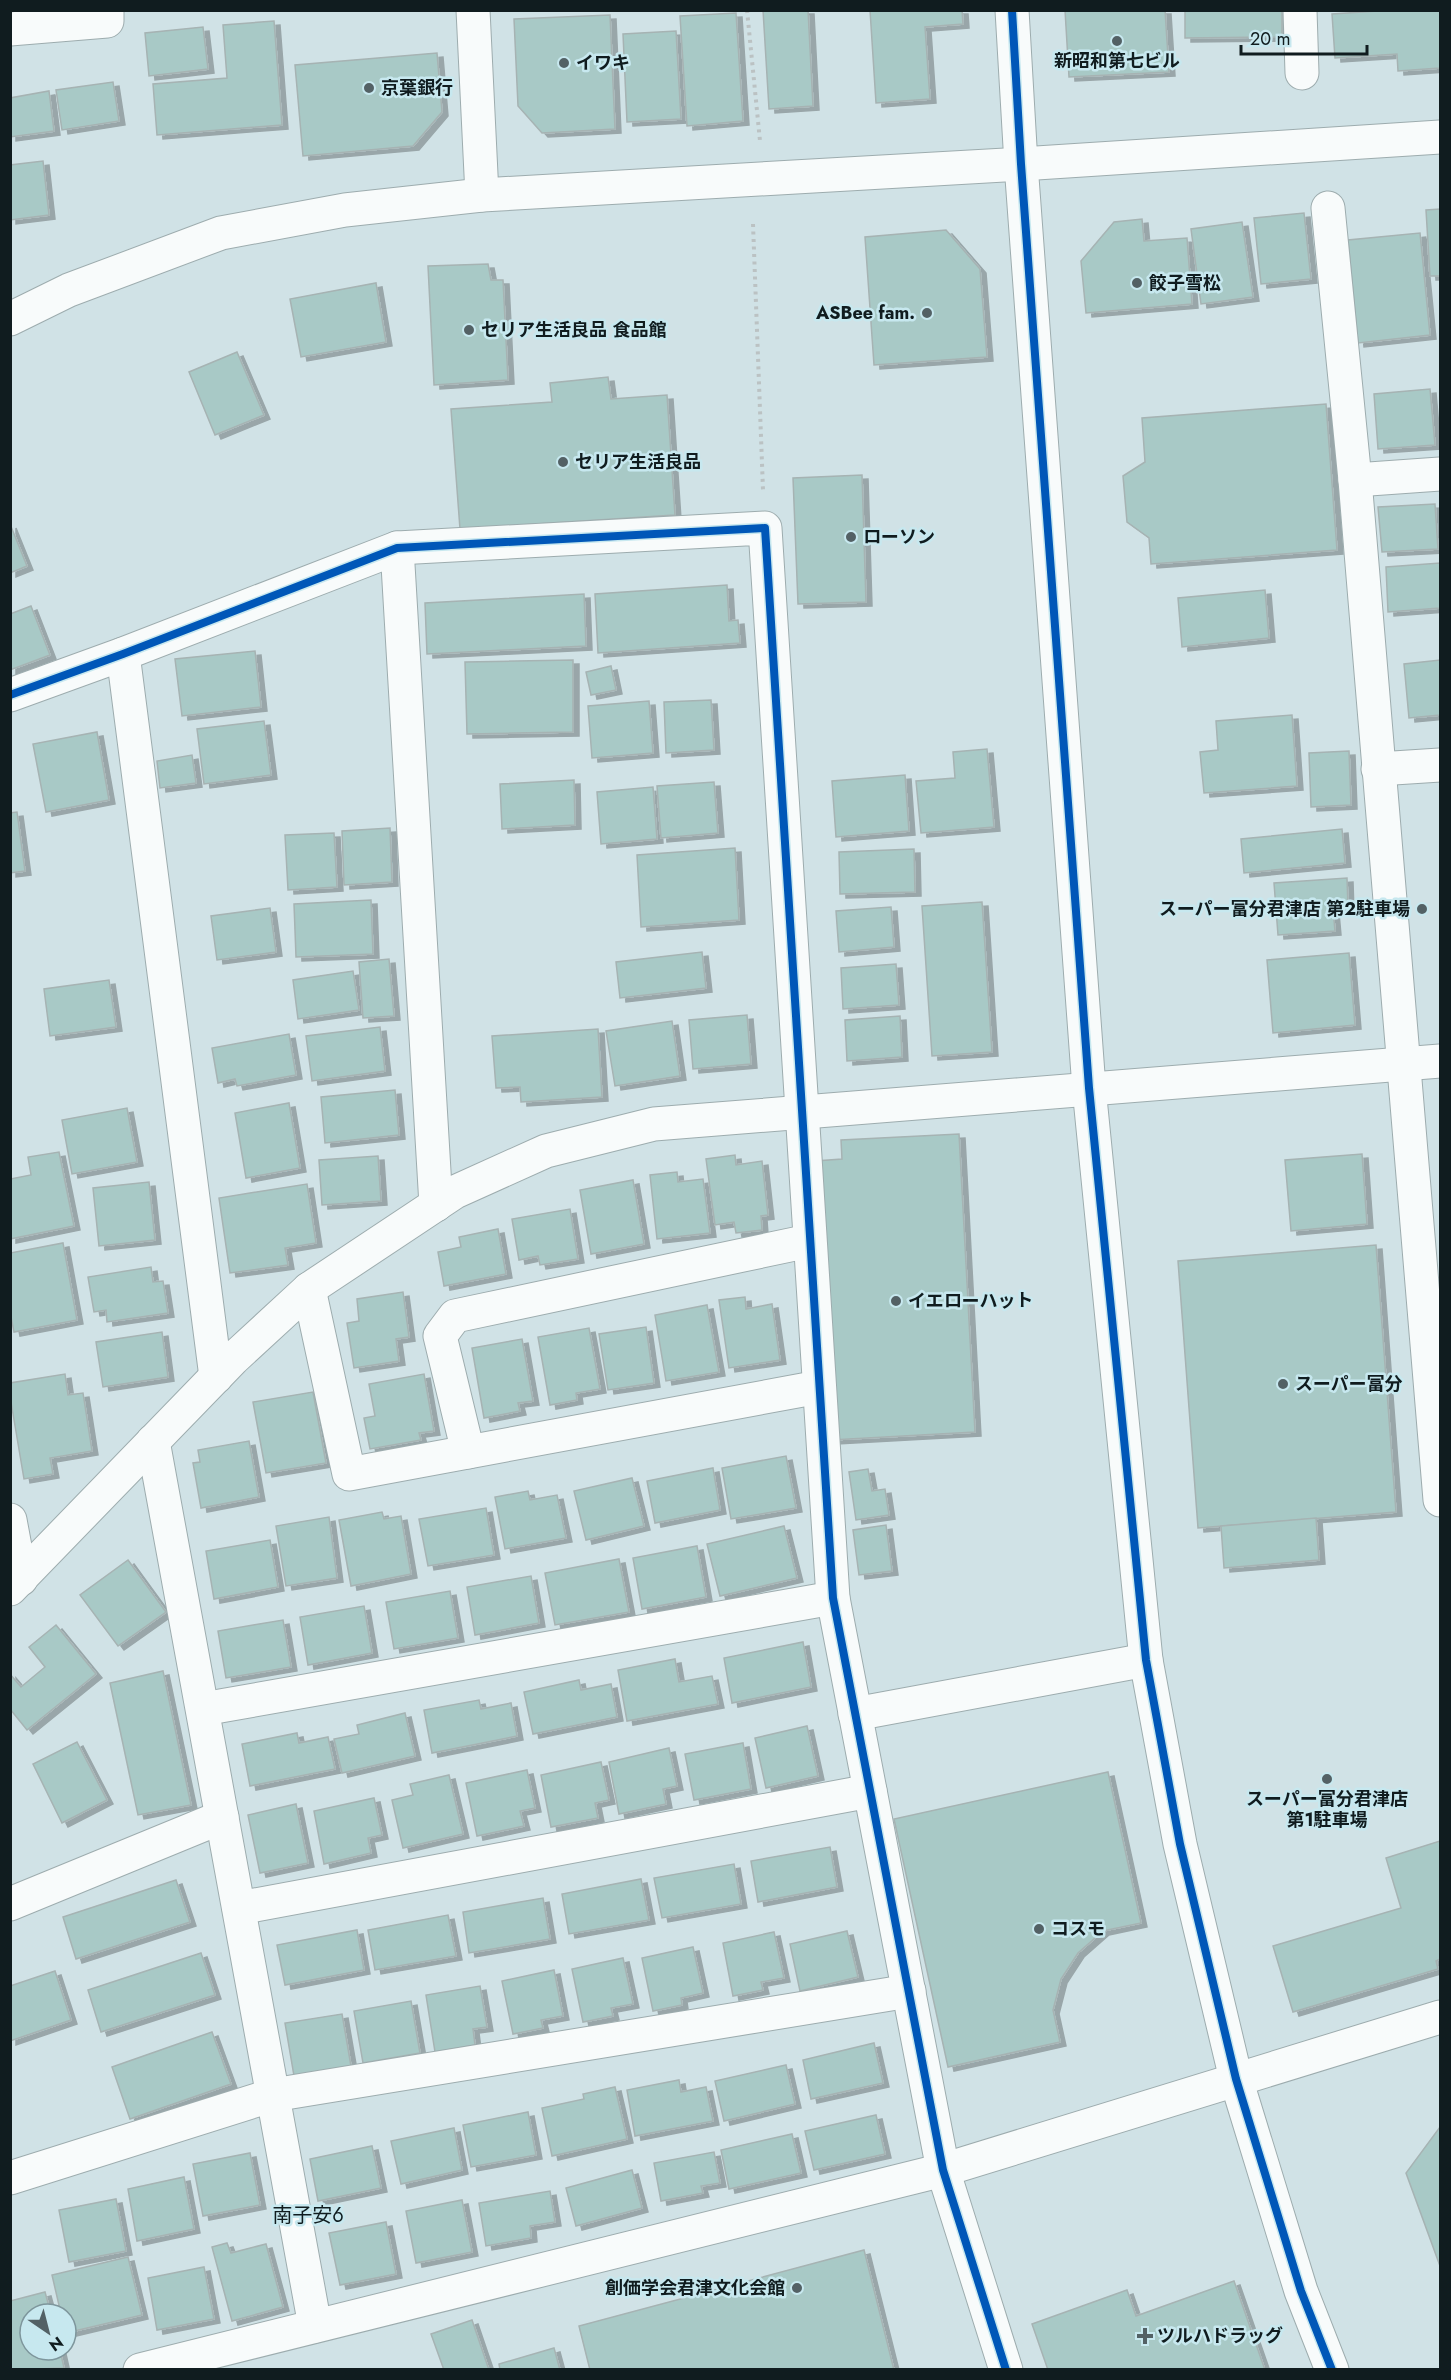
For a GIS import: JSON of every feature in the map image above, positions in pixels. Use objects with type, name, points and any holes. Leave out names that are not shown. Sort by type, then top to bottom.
[{"type":"street","points":[[10,29],[108,21],[107,10]]},
{"type":"street","points":[[473,10],[482,195]]},
{"type":"street","points":[[1012,10],[1021,164],[1089,1088],[1146,1660],[1180,1844],[1236,2079],[1301,2291],[1332,2370]]},
{"type":"street","points":[[1300,10],[1302,73]]},
{"type":"street","points":[[10,319],[69,290],[221,233],[345,210],[482,195],[1440,137]]},
{"type":"street","points":[[1328,208],[1355,480],[1403,1064],[1435,1378],[1440,1500]]},
{"type":"street","points":[[1355,480],[1440,474]]},
{"type":"street","points":[[10,695],[397,548],[765,528],[833,1598],[943,2170],[1006,2370]]},
{"type":"street","points":[[397,548],[436,1204]]},
{"type":"street","points":[[123,654],[216,1377]]},
{"type":"street","points":[[1378,769],[1440,765]]},
{"type":"street","points":[[16,1584],[216,1377],[309,1289],[455,1192],[546,1151],[654,1124],[1440,1061]]},
{"type":"street","points":[[468,1452],[440,1336],[455,1316],[809,1241]]},
{"type":"street","points":[[309,1289],[349,1474],[819,1388]]},
{"type":"street","points":[[153,1442],[315,2326]]},
{"type":"street","points":[[10,1520],[16,1584]]},
{"type":"street","points":[[203,1709],[833,1598]]},
{"type":"street","points":[[855,1714],[1146,1660]]},
{"type":"street","points":[[239,1908],[870,1791]]},
{"type":"street","points":[[10,1904],[222,1818]]},
{"type":"street","points":[[10,2178],[273,2095],[909,1992]]},
{"type":"street","points":[[140,2370],[943,2170],[1440,2017]]},
{"type":"path","points":[[747,10],[760,149]]},
{"type":"path","points":[[753,224],[765,528]]},
{"type":"building","points":[[763,10],[808,10],[813,106],[769,109]]},
{"type":"building","points":[[870,10],[962,10],[963,24],[925,27],[930,99],[876,103]]},
{"type":"building","name":"新昭和第七ビル","points":[[1065,10],[1165,10],[1169,72],[1069,77]]},
{"type":"building","points":[[1185,10],[1282,10],[1282,37],[1185,38]]},
{"type":"building","points":[[1440,10],[1440,68],[1398,71],[1397,54],[1335,58],[1332,14]]},
{"type":"building","points":[[736,13],[743,121],[687,126],[680,16]]},
{"type":"building","name":"イワキ","points":[[610,15],[615,129],[542,133],[518,106],[514,19]]},
{"type":"building","points":[[274,21],[282,125],[157,135],[153,84],[227,78],[223,25]]},
{"type":"building","points":[[203,27],[208,69],[149,76],[145,33]]},
{"type":"building","points":[[676,31],[681,119],[627,122],[623,34]]},
{"type":"building","name":"京葉銀行","points":[[437,53],[442,112],[413,146],[303,156],[295,65]]},
{"type":"building","points":[[113,82],[119,121],[62,130],[56,90]]},
{"type":"building","points":[[49,91],[54,131],[10,137],[10,98]]},
{"type":"building","points":[[43,161],[49,215],[10,220],[10,165]]},
{"type":"building","points":[[1440,209],[1440,276],[1430,276],[1426,210]]},
{"type":"building","points":[[1304,213],[1311,279],[1261,284],[1254,218]]},
{"type":"building","name":"餃子雪松","points":[[1142,219],[1144,241],[1187,238],[1192,304],[1086,313],[1081,261],[1114,222]]},
{"type":"building","points":[[1242,222],[1253,297],[1201,304],[1191,229]]},
{"type":"building","name":"ASBee fam.","points":[[946,230],[980,269],[987,357],[874,365],[865,237]]},
{"type":"building","points":[[1420,233],[1430,335],[1358,343],[1348,240]]},
{"type":"building","name":"セリア生活良品 食品館","points":[[488,264],[491,280],[503,280],[508,380],[434,385],[428,266]]},
{"type":"building","points":[[376,283],[386,342],[301,357],[290,299]]},
{"type":"building","points":[[237,352],[264,415],[215,435],[189,372]]},
{"type":"building","name":"セリア生活良品","points":[[608,377],[611,399],[667,395],[675,515],[460,529],[451,409],[552,402],[550,383]]},
{"type":"building","points":[[1430,389],[1435,445],[1378,449],[1374,394]]},
{"type":"building","points":[[1326,404],[1337,550],[1151,564],[1149,538],[1127,522],[1123,476],[1145,462],[1142,418]]},
{"type":"building","points":[[862,475],[866,602],[798,604],[793,478]]},
{"type":"building","points":[[1435,504],[1438,549],[1382,552],[1378,507]]},
{"type":"building","points":[[10,524],[27,566],[10,573]]},
{"type":"building","points":[[1440,563],[1440,608],[1388,612],[1386,567]]},
{"type":"building","points":[[727,585],[729,621],[738,620],[740,643],[598,653],[595,594]]},
{"type":"building","points":[[1265,590],[1269,638],[1182,647],[1178,598]]},
{"type":"building","points":[[584,594],[586,646],[427,654],[425,603]]},
{"type":"building","points":[[31,606],[50,655],[10,670],[10,614]]},
{"type":"building","points":[[255,651],[261,707],[182,716],[175,659]]},
{"type":"building","points":[[573,660],[573,732],[467,734],[465,662]]},
{"type":"building","points":[[1440,660],[1440,715],[1409,718],[1404,664]]},
{"type":"building","points":[[611,666],[616,690],[591,695],[586,672]]},
{"type":"building","points":[[711,700],[714,750],[666,753],[664,702]]},
{"type":"building","points":[[649,701],[653,753],[592,758],[588,706]]},
{"type":"building","points":[[1292,715],[1297,786],[1204,793],[1200,752],[1218,750],[1216,721]]},
{"type":"building","points":[[264,721],[271,775],[204,784],[197,729]]},
{"type":"building","points":[[97,732],[109,800],[46,812],[33,744]]},
{"type":"building","points":[[987,749],[994,827],[921,833],[916,781],[955,778],[953,752]]},
{"type":"building","points":[[1349,751],[1351,805],[1311,807],[1309,753]]},
{"type":"building","points":[[192,755],[196,783],[160,788],[157,761]]},
{"type":"building","points":[[905,775],[909,831],[836,837],[832,781]]},
{"type":"building","points":[[574,780],[575,825],[502,829],[500,784]]},
{"type":"building","points":[[714,782],[718,833],[661,838],[657,786]]},
{"type":"building","points":[[653,787],[657,839],[601,844],[597,792]]},
{"type":"building","points":[[17,812],[25,871],[10,873],[10,813]]},
{"type":"building","points":[[390,828],[392,882],[344,885],[342,831]]},
{"type":"building","points":[[1342,829],[1345,863],[1244,873],[1241,839]]},
{"type":"building","points":[[334,833],[337,887],[288,890],[285,835]]},
{"type":"building","points":[[735,848],[739,920],[641,927],[637,855]]},
{"type":"building","points":[[914,849],[915,892],[840,894],[839,852]]},
{"type":"building","points":[[1347,878],[1348,908],[1333,909],[1335,931],[1278,935],[1274,883]]},
{"type":"building","points":[[371,900],[373,954],[296,957],[294,904]]},
{"type":"building","points":[[982,902],[992,1052],[932,1056],[922,906]]},
{"type":"building","points":[[891,907],[894,947],[839,952],[836,911]]},
{"type":"building","points":[[270,908],[276,952],[217,960],[211,916]]},
{"type":"building","points":[[702,952],[706,988],[620,998],[616,962]]},
{"type":"building","points":[[1349,953],[1355,1025],[1273,1033],[1267,960]]},
{"type":"building","points":[[389,959],[394,1016],[363,1018],[359,962]]},
{"type":"building","points":[[896,964],[899,1005],[843,1009],[841,968]]},
{"type":"building","points":[[353,971],[359,1010],[298,1019],[293,980]]},
{"type":"building","points":[[109,980],[116,1027],[50,1036],[44,989]]},
{"type":"building","points":[[747,1015],[751,1064],[693,1069],[689,1020]]},
{"type":"building","points":[[900,1016],[902,1057],[847,1061],[845,1020]]},
{"type":"building","points":[[672,1021],[680,1076],[615,1086],[606,1031]]},
{"type":"building","points":[[380,1027],[385,1071],[312,1081],[306,1036]]},
{"type":"building","points":[[598,1029],[602,1097],[521,1102],[520,1087],[496,1088],[492,1036]]},
{"type":"building","points":[[289,1034],[296,1075],[237,1086],[235,1079],[218,1083],[212,1048]]},
{"type":"building","points":[[395,1090],[399,1135],[325,1143],[321,1097]]},
{"type":"building","points":[[289,1103],[300,1168],[246,1178],[235,1113]]},
{"type":"building","points":[[127,1108],[137,1162],[72,1174],[62,1120]]},
{"type":"building","name":"イエローハット","points":[[959,1134],[975,1432],[831,1440],[815,1161],[842,1159],[841,1140]]},
{"type":"building","points":[[59,1152],[74,1226],[10,1239],[10,1179],[31,1175],[28,1157]]},
{"type":"building","points":[[1362,1154],[1367,1224],[1291,1231],[1285,1160]]},
{"type":"building","points":[[735,1155],[736,1165],[762,1161],[768,1215],[761,1216],[762,1230],[736,1233],[734,1222],[715,1225],[706,1159]]},
{"type":"building","points":[[378,1156],[381,1201],[322,1205],[319,1160]]},
{"type":"building","points":[[677,1172],[678,1182],[703,1179],[710,1233],[657,1239],[650,1175]]},
{"type":"building","points":[[633,1180],[644,1244],[591,1254],[580,1190]]},
{"type":"building","points":[[149,1182],[155,1240],[99,1246],[93,1188]]},
{"type":"building","points":[[307,1184],[316,1243],[285,1248],[288,1265],[230,1273],[219,1198]]},
{"type":"building","points":[[570,1209],[578,1259],[540,1265],[538,1256],[519,1260],[512,1219]]},
{"type":"building","points":[[498,1229],[506,1274],[444,1286],[438,1252],[461,1247],[459,1237]]},
{"type":"building","points":[[63,1243],[77,1320],[14,1332],[10,1312],[10,1253]]},
{"type":"building","points":[[1376,1245],[1396,1512],[1198,1528],[1178,1261]]},
{"type":"building","points":[[151,1267],[153,1282],[163,1281],[168,1313],[107,1322],[106,1310],[94,1312],[88,1277]]},
{"type":"building","points":[[403,1292],[409,1337],[396,1339],[399,1361],[354,1368],[347,1323],[359,1321],[357,1299]]},
{"type":"building","points":[[745,1297],[746,1309],[772,1304],[780,1360],[729,1368],[719,1300]]},
{"type":"building","points":[[707,1305],[719,1372],[666,1381],[655,1315]]},
{"type":"building","points":[[646,1327],[654,1383],[608,1390],[599,1334]]},
{"type":"building","points":[[589,1328],[600,1389],[576,1393],[577,1400],[550,1405],[538,1337]]},
{"type":"building","points":[[162,1332],[168,1377],[103,1387],[96,1342]]},
{"type":"building","points":[[522,1339],[533,1401],[518,1403],[520,1411],[484,1418],[472,1348]]},
{"type":"building","points":[[65,1374],[68,1395],[83,1393],[92,1451],[50,1458],[53,1474],[24,1479],[10,1396],[10,1383]]},
{"type":"building","points":[[424,1374],[434,1431],[419,1433],[421,1440],[370,1449],[364,1418],[375,1416],[369,1384]]},
{"type":"building","points":[[313,1392],[326,1463],[266,1473],[253,1402]]},
{"type":"building","points":[[249,1441],[259,1497],[201,1508],[193,1463],[200,1462],[198,1450]]},
{"type":"building","points":[[786,1456],[796,1508],[731,1519],[722,1468]]},
{"type":"building","points":[[713,1468],[720,1510],[655,1523],[647,1481]]},
{"type":"building","points":[[868,1469],[872,1491],[885,1489],[889,1515],[856,1520],[849,1472]]},
{"type":"building","points":[[632,1478],[644,1526],[586,1540],[574,1491]]},
{"type":"building","points":[[528,1491],[530,1500],[557,1495],[566,1538],[505,1549],[495,1497]]},
{"type":"building","points":[[486,1508],[494,1555],[428,1566],[419,1519]]},
{"type":"building","points":[[382,1512],[384,1519],[401,1516],[411,1574],[351,1586],[339,1520]]},
{"type":"building","points":[[329,1517],[337,1578],[286,1586],[276,1526]]},
{"type":"building","points":[[1316,1518],[1319,1560],[1224,1568],[1221,1526]]},
{"type":"building","points":[[886,1525],[892,1571],[859,1575],[853,1530]]},
{"type":"building","points":[[784,1526],[797,1578],[720,1596],[707,1544]]},
{"type":"building","points":[[270,1540],[278,1587],[214,1599],[206,1551]]},
{"type":"building","points":[[697,1546],[706,1597],[642,1609],[633,1558]]},
{"type":"building","points":[[619,1559],[629,1612],[555,1625],[545,1573]]},
{"type":"building","points":[[128,1560],[166,1612],[118,1646],[80,1595]]},
{"type":"building","points":[[531,1576],[539,1623],[475,1635],[467,1587]]},
{"type":"building","points":[[450,1591],[458,1638],[394,1649],[386,1602]]},
{"type":"building","points":[[364,1606],[372,1653],[308,1665],[300,1617]]},
{"type":"building","points":[[283,1620],[291,1667],[226,1678],[218,1631]]},
{"type":"building","points":[[56,1625],[96,1674],[27,1730],[10,1709],[10,1674],[21,1687],[45,1667],[29,1647]]},
{"type":"building","points":[[803,1642],[811,1687],[732,1703],[724,1658]]},
{"type":"building","points":[[675,1659],[679,1682],[712,1676],[718,1704],[627,1721],[618,1670]]},
{"type":"building","points":[[163,1671],[191,1805],[138,1815],[110,1683]]},
{"type":"building","points":[[579,1680],[581,1690],[611,1684],[617,1717],[533,1734],[524,1692]]},
{"type":"building","points":[[479,1700],[481,1709],[511,1703],[517,1736],[432,1753],[424,1710]]},
{"type":"building","points":[[405,1713],[415,1756],[342,1773],[334,1739],[359,1734],[357,1725]]},
{"type":"building","points":[[807,1726],[818,1776],[766,1788],[755,1738]]},
{"type":"building","points":[[297,1733],[299,1743],[328,1737],[335,1769],[250,1786],[242,1744]]},
{"type":"building","points":[[77,1742],[107,1800],[62,1823],[33,1764]]},
{"type":"building","points":[[743,1743],[751,1789],[694,1800],[685,1754]]},
{"type":"building","points":[[669,1748],[677,1786],[663,1789],[666,1804],[619,1814],[609,1762]]},
{"type":"building","points":[[601,1762],[609,1800],[595,1803],[598,1818],[551,1827],[541,1775]]},
{"type":"building","points":[[527,1770],[535,1808],[520,1811],[524,1826],[477,1836],[466,1783]]},
{"type":"building","points":[[1108,1772],[1141,1923],[1103,1931],[1078,1953],[1061,1979],[1053,2010],[1060,2042],[948,2067],[894,1819]]},
{"type":"building","points":[[449,1775],[463,1834],[403,1848],[392,1800],[413,1795],[410,1784]]},
{"type":"building","points":[[374,1798],[382,1835],[368,1838],[371,1853],[324,1864],[314,1811]]},
{"type":"building","points":[[296,1804],[308,1863],[260,1873],[248,1815]]},
{"type":"building","points":[[1440,1841],[1440,1959],[1436,1961],[1438,1969],[1293,2012],[1273,1946],[1401,1908],[1386,1858]]},
{"type":"building","points":[[830,1847],[837,1887],[758,1902],[751,1861]]},
{"type":"building","points":[[734,1864],[741,1904],[662,1918],[654,1878]]},
{"type":"building","points":[[641,1879],[649,1920],[569,1934],[562,1894]]},
{"type":"building","points":[[176,1880],[190,1922],[76,1959],[63,1917]]},
{"type":"building","points":[[543,1898],[550,1939],[469,1953],[463,1912]]},
{"type":"building","points":[[448,1915],[456,1956],[375,1970],[368,1930]]},
{"type":"building","points":[[357,1930],[364,1970],[285,1985],[277,1945]]},
{"type":"building","points":[[847,1931],[858,1977],[800,1991],[790,1944]]},
{"type":"building","points":[[774,1932],[784,1978],[761,1982],[763,1990],[733,1996],[723,1943]]},
{"type":"building","points":[[693,1947],[703,1993],[681,1998],[682,2005],[653,2011],[642,1958]]},
{"type":"building","points":[[201,1953],[215,1995],[101,2032],[88,1990]]},
{"type":"building","points":[[623,1958],[633,2004],[611,2008],[613,2016],[583,2022],[572,1969]]},
{"type":"building","points":[[554,1970],[563,2016],[541,2020],[543,2028],[513,2034],[502,1981]]},
{"type":"building","points":[[55,1971],[71,2020],[10,2041],[10,1986]]},
{"type":"building","points":[[480,1986],[487,2027],[473,2029],[475,2045],[435,2052],[426,1995]]},
{"type":"building","points":[[411,2001],[420,2053],[363,2063],[354,2011]]},
{"type":"building","points":[[342,2014],[351,2066],[294,2076],[285,2023]]},
{"type":"building","points":[[212,2032],[231,2084],[130,2119],[112,2067]]},
{"type":"building","points":[[874,2043],[883,2083],[811,2099],[803,2060]]},
{"type":"building","points":[[786,2065],[795,2104],[724,2121],[715,2081]]},
{"type":"building","points":[[679,2080],[681,2092],[706,2087],[713,2121],[635,2136],[627,2090]]},
{"type":"building","points":[[615,2087],[627,2139],[552,2156],[542,2108],[584,2099],[583,2094]]},
{"type":"building","points":[[528,2112],[536,2155],[471,2167],[463,2125]]},
{"type":"building","points":[[876,2115],[885,2154],[814,2170],[805,2131]]},
{"type":"building","points":[[1440,2127],[1440,2266],[1406,2173]]},
{"type":"building","points":[[454,2128],[462,2170],[401,2184],[391,2141]]},
{"type":"building","points":[[792,2134],[801,2173],[729,2189],[721,2150]]},
{"type":"building","points":[[372,2146],[381,2188],[318,2201],[310,2159]]},
{"type":"building","points":[[714,2152],[720,2183],[701,2186],[703,2193],[661,2201],[654,2163]]},
{"type":"building","points":[[250,2153],[260,2205],[203,2216],[193,2164]]},
{"type":"building","points":[[632,2170],[642,2208],[576,2226],[566,2188]]},
{"type":"building","points":[[184,2177],[194,2229],[137,2241],[128,2189]]},
{"type":"building","points":[[550,2191],[555,2222],[530,2226],[531,2238],[486,2246],[479,2203]]},
{"type":"building","points":[[116,2199],[126,2251],[69,2262],[59,2210]]},
{"type":"building","points":[[462,2200],[472,2252],[416,2263],[406,2211]]},
{"type":"building","points":[[386,2222],[396,2274],[340,2285],[329,2233]]},
{"type":"building","points":[[227,2243],[231,2253],[266,2244],[283,2307],[232,2321],[212,2247]]},
{"type":"building","name":"創価学会君津文化会館","points":[[864,2250],[894,2370],[590,2370],[579,2326]]},
{"type":"building","points":[[128,2257],[142,2315],[78,2330],[78,2302],[58,2302],[52,2275]]},
{"type":"building","points":[[204,2267],[214,2319],[157,2330],[148,2278]]},
{"type":"building","name":"ツルハドラッグ","points":[[1234,2281],[1265,2370],[1048,2370],[1032,2324],[1127,2290],[1136,2316]]},
{"type":"building","points":[[45,2292],[48,2302],[18,2302],[18,2362],[63,2362],[64,2368],[10,2370],[10,2301]]},
{"type":"building","points":[[472,2320],[489,2370],[444,2370],[431,2334]]},
{"type":"building","points":[[554,2348],[560,2370],[500,2370],[499,2364]]},
{"type":"cycle path","points":[[1012,10],[1021,164],[1089,1088],[1146,1660],[1180,1844],[1236,2079],[1301,2291],[1332,2370]]},
{"type":"cycle path","points":[[10,695],[397,548],[765,528],[833,1598],[943,2170],[1006,2370]]},
{"type":"place","name":"新昭和第七ビル","points":[[1117,41]]},
{"type":"place","name":"イワキ","points":[[564,63]]},
{"type":"place","name":"京葉銀行","points":[[369,88]]},
{"type":"place","name":"餃子雪松","points":[[1137,283]]},
{"type":"place","name":"ASBee fam.","points":[[927,313]]},
{"type":"place","name":"セリア生活良品 食品館","points":[[469,330]]},
{"type":"place","name":"セリア生活良品","points":[[563,462]]},
{"type":"place","name":"ローソン","points":[[851,537]]},
{"type":"place","name":"スーパー富分君津店 第2駐車場","points":[[1422,909]]},
{"type":"place","name":"イエローハット","points":[[896,1301]]},
{"type":"place","name":"スーパー富分","points":[[1283,1384]]},
{"type":"place","name":"スーパー富分君津店 第1駐車場","points":[[1327,1779]]},
{"type":"place","name":"コスモ","points":[[1039,1929]]},
{"type":"place","name":"創価学会君津文化会館","points":[[797,2288]]},
{"type":"place","name":"ツルハドラッグ","points":[[1145,2336]]},
{"type":"district","name":"南子安6","points":[[308,2215]]}]
